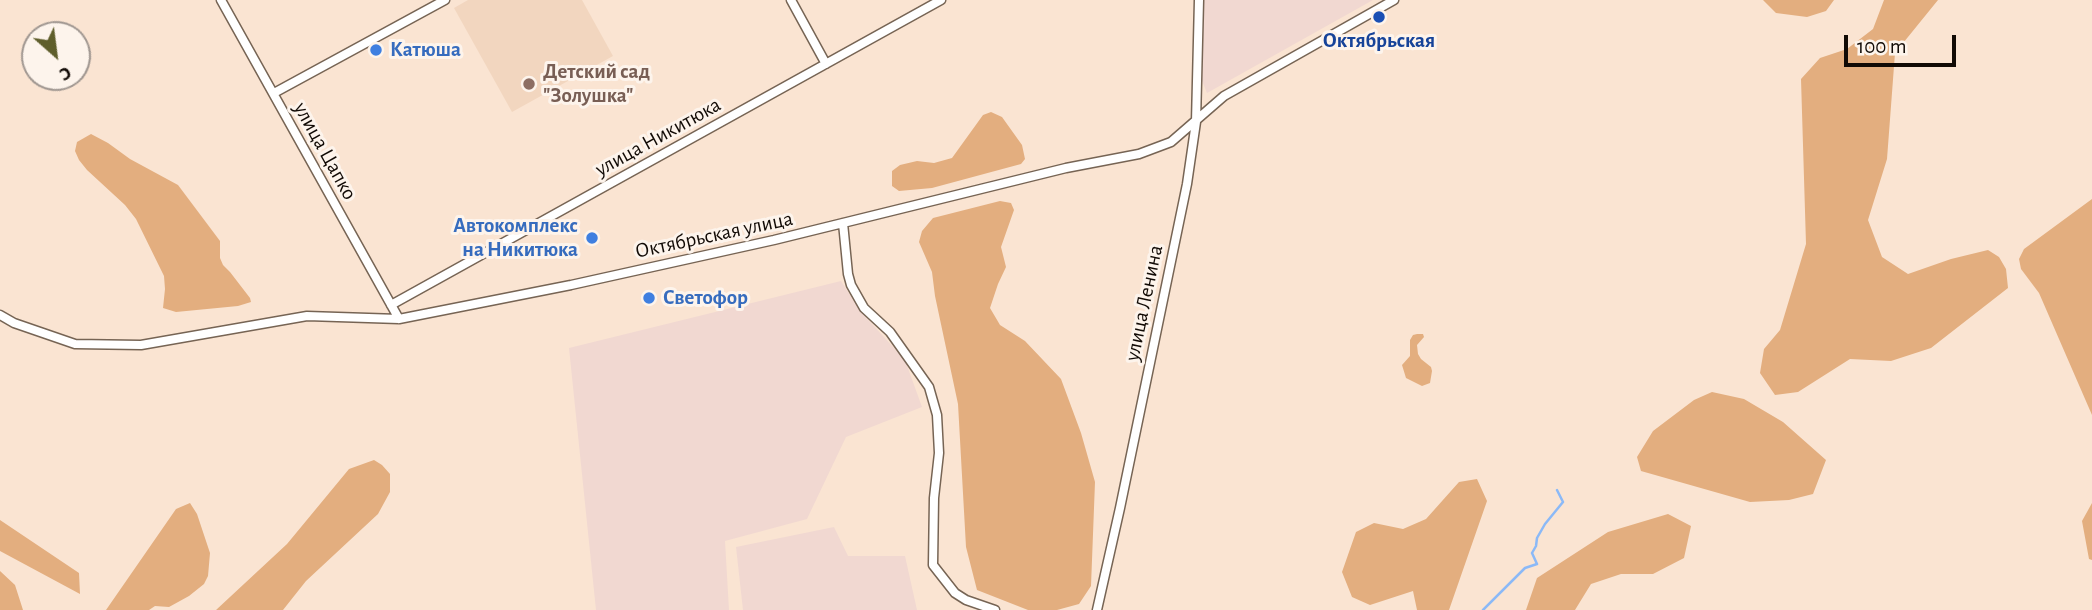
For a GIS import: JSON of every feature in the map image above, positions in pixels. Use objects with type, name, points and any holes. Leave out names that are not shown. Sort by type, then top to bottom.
[{"type":"street","name":"улица Цапко","points":[[221,0],[399,319]]},
{"type":"street","points":[[274,93],[445,0]]},
{"type":"street","points":[[790,0],[826,64]]},
{"type":"street","name":"улица Никитюка","points":[[391,305],[941,0]]},
{"type":"street","name":"улица Ленина","points":[[1097,610],[1184,197],[1196,122],[1199,0]]},
{"type":"street","name":"Октябрьская улица","points":[[0,315],[75,344],[141,345],[307,316],[399,319],[571,285],[843,223],[1066,168],[1139,154],[1171,142],[1224,96],[1394,0]]},
{"type":"street","points":[[843,223],[851,285],[864,308],[890,332],[929,387],[937,415],[939,453],[934,498],[933,565],[955,593],[966,600],[995,610]]},
{"type":"shaded area","name":"Детский сад \"Золушка\"","points":[[468,0],[582,0],[613,56],[512,112],[454,8]]},
{"type":"shaded area","points":[[1200,0],[1373,0],[1207,93],[1197,68]]},
{"type":"shaded area","points":[[1763,0],[1834,0],[1826,11],[1807,17],[1776,13]]},
{"type":"shaded area","points":[[1884,0],[1938,0],[1895,53],[1887,159],[1868,220],[1882,257],[1908,274],[1988,250],[1999,257],[2006,269],[2008,288],[1931,348],[1891,361],[1850,359],[1798,392],[1775,395],[1760,373],[1764,349],[1780,330],[1806,244],[1801,79],[1820,58],[1847,49],[1873,29]]},
{"type":"shaded area","points":[[991,112],[1002,117],[1022,145],[1025,159],[1021,164],[932,188],[899,191],[892,186],[892,171],[900,165],[917,161],[934,163],[952,158],[983,115]]},
{"type":"shaded area","points":[[91,134],[178,185],[220,241],[220,258],[223,265],[251,302],[238,306],[176,312],[163,308],[164,276],[136,219],[125,205],[87,170],[75,151],[77,142]]},
{"type":"shaded area","points":[[2092,199],[2092,415],[2039,293],[2021,269],[2019,259],[2024,249]]},
{"type":"shaded area","points":[[1000,201],[1011,203],[1014,210],[1001,247],[1006,267],[990,308],[1000,325],[1025,341],[1061,379],[1095,482],[1091,586],[1079,604],[1057,610],[1028,610],[977,590],[966,547],[958,404],[932,272],[919,242],[922,231],[933,218]]},
{"type":"shaded area","points":[[841,281],[861,312],[905,360],[922,407],[846,437],[807,519],[725,541],[729,610],[596,610],[569,348]]},
{"type":"shaded area","points":[[1417,334],[1423,334],[1424,337],[1417,345],[1418,354],[1432,371],[1430,383],[1422,386],[1406,378],[1402,365],[1410,356],[1410,340]]},
{"type":"shaded area","points":[[1712,392],[1744,399],[1783,422],[1826,460],[1813,494],[1789,500],[1750,502],[1641,471],[1637,457],[1653,431],[1694,400]]},
{"type":"shaded area","points":[[374,460],[390,474],[390,492],[378,514],[306,581],[283,610],[216,610],[287,544],[349,469]]},
{"type":"shaded area","points":[[1477,479],[1487,501],[1449,610],[1417,610],[1413,591],[1370,605],[1352,597],[1342,572],[1356,532],[1374,523],[1403,529],[1426,519],[1459,482]]},
{"type":"shaded area","points":[[190,503],[197,514],[210,553],[208,576],[204,584],[169,607],[106,610],[176,509]]},
{"type":"shaded area","points":[[2092,503],[2092,560],[2089,559],[2082,521]]},
{"type":"shaded area","points":[[1668,514],[1691,526],[1684,558],[1653,574],[1621,574],[1591,584],[1575,610],[1526,610],[1537,578],[1608,532]]},
{"type":"shaded area","points":[[0,520],[79,573],[80,594],[0,551]]},
{"type":"shaded area","points":[[834,527],[848,556],[905,556],[917,610],[743,610],[736,547]]},
{"type":"shaded area","points":[[0,571],[15,585],[23,610],[0,610]]},
{"type":"waterway","points":[[1483,610],[1525,568],[1537,564],[1532,553],[1537,538],[1563,502],[1557,490]]},
{"type":"place","name":"Октябрьская","points":[[1379,17]]},
{"type":"place","name":"Катюша","points":[[376,50]]},
{"type":"place","name":"Детский сад \"Золушка\"","points":[[529,84]]},
{"type":"place","name":"Автокомплекс на Никитюка","points":[[592,238]]},
{"type":"place","name":"Светофор","points":[[649,298]]}]
